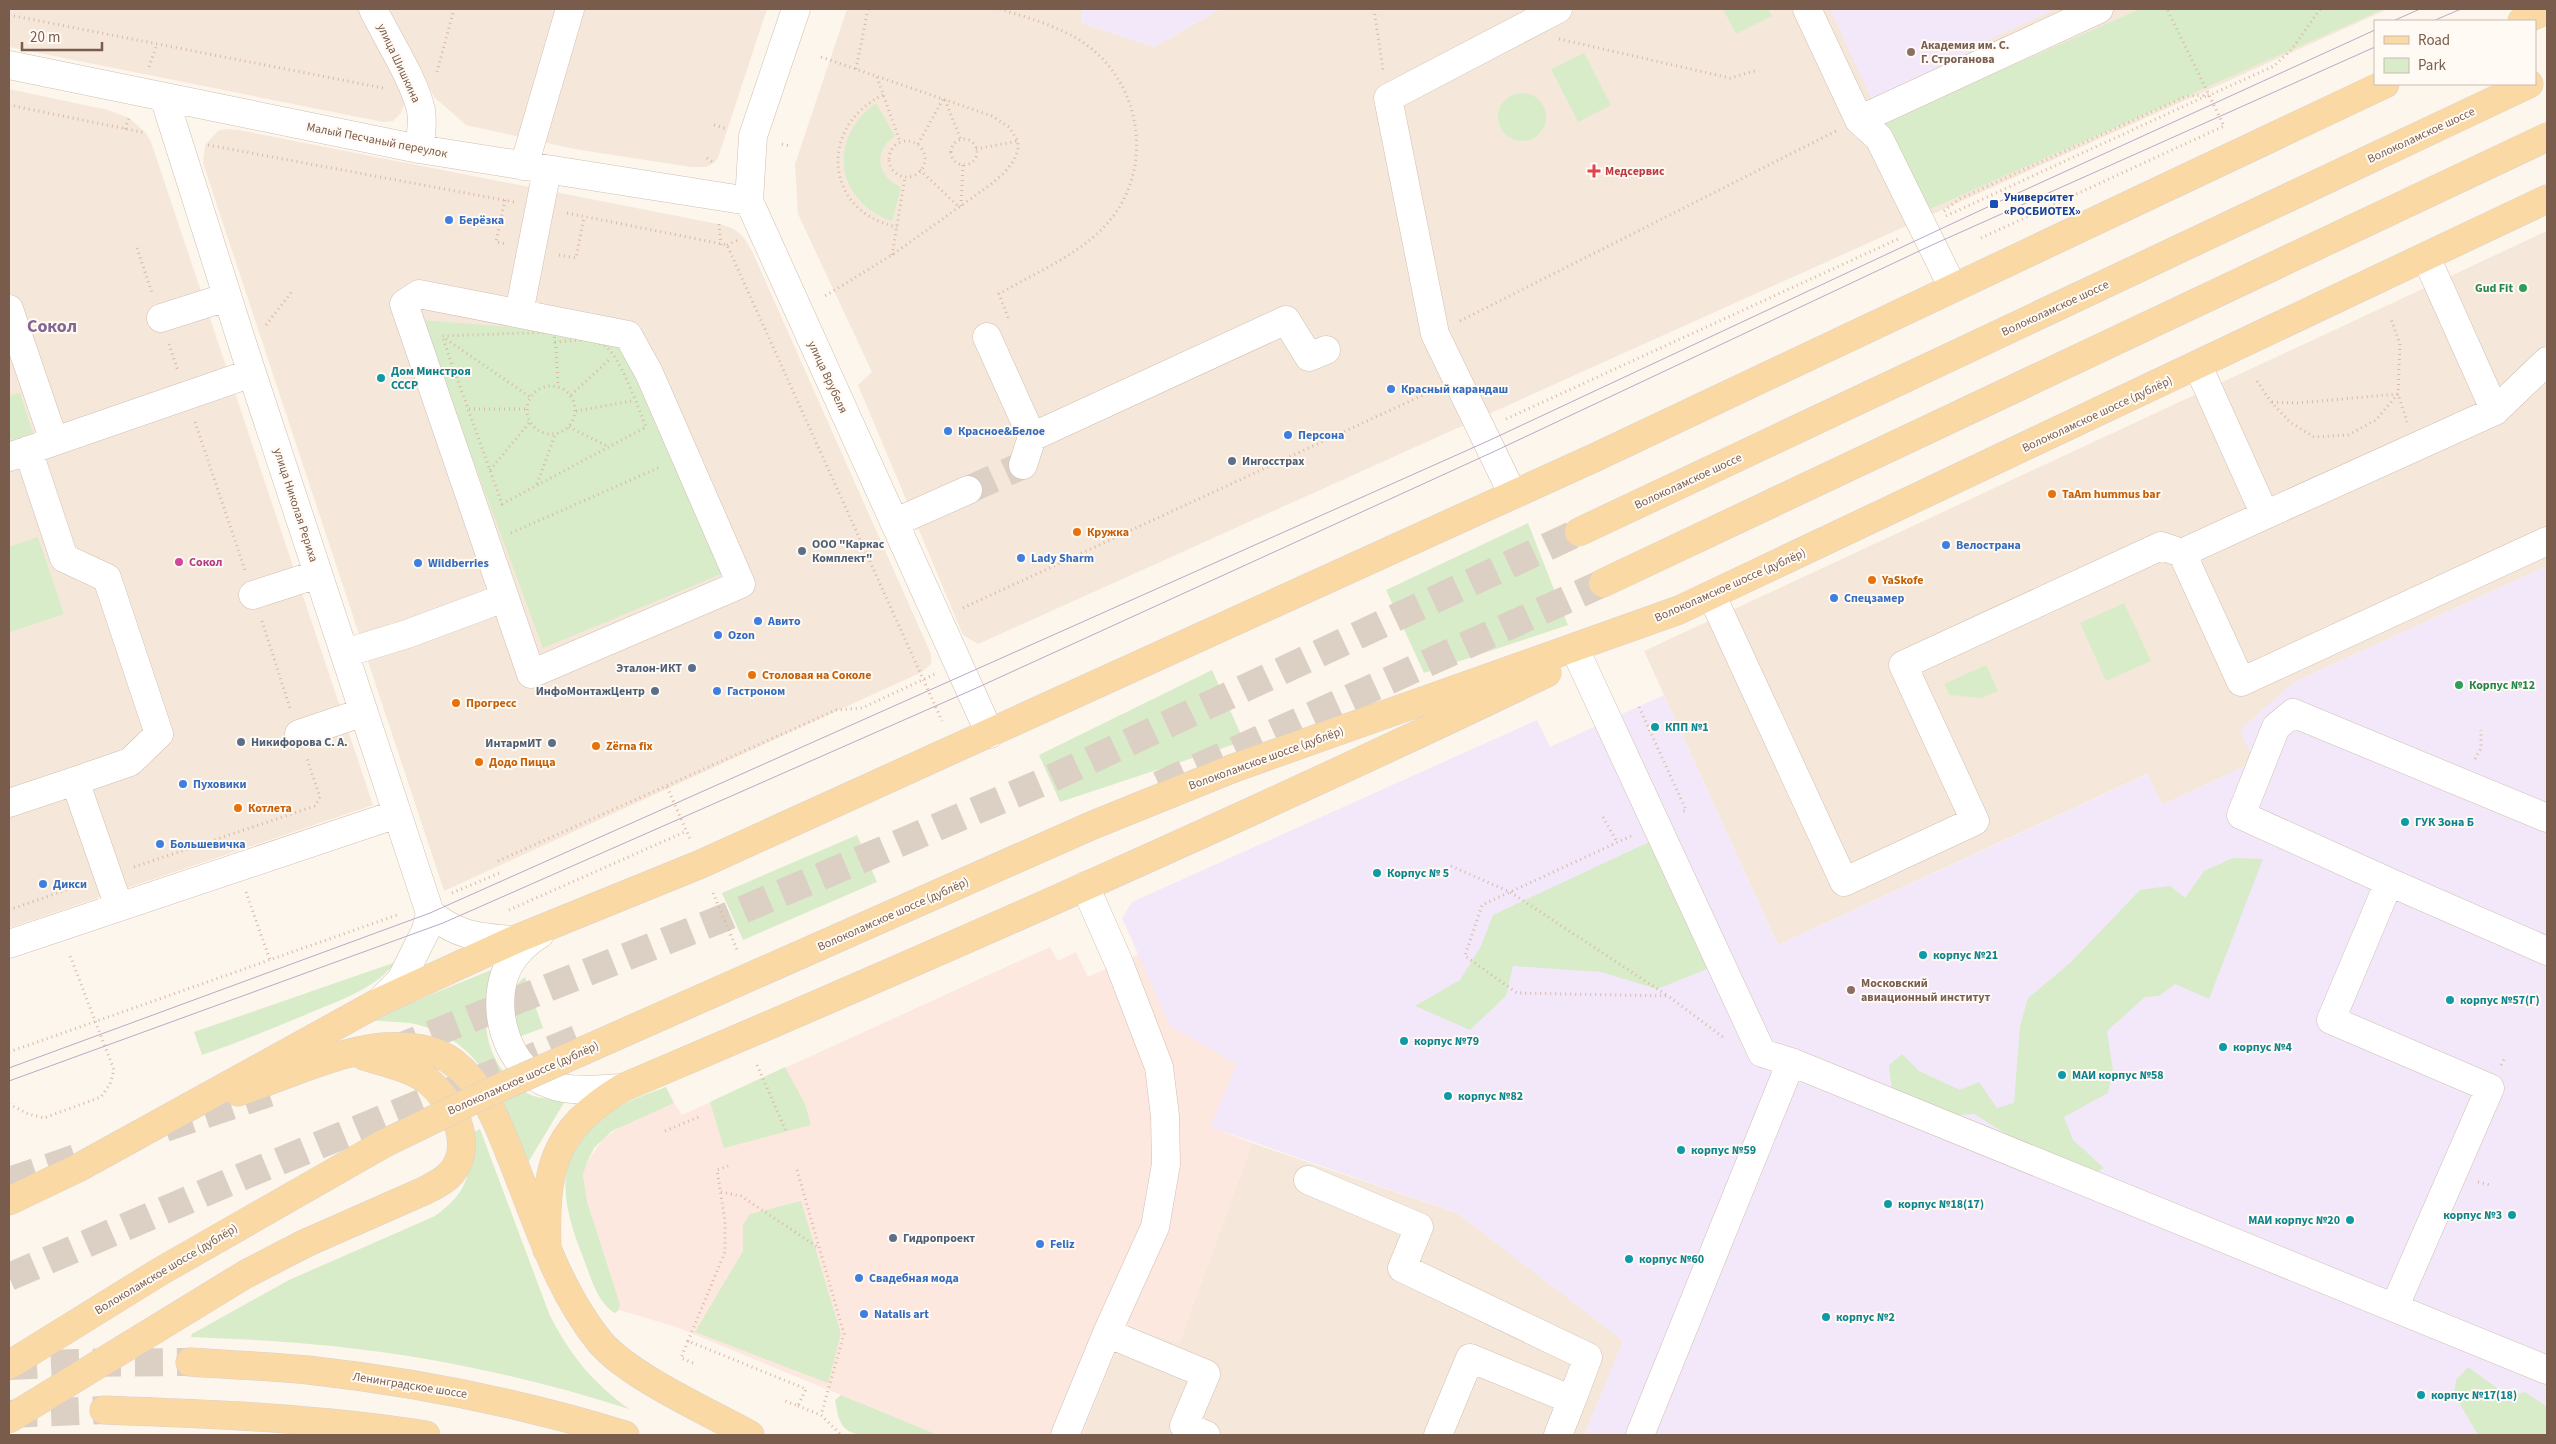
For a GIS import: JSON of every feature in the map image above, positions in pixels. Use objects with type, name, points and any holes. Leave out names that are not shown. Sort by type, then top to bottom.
[{"type":"main road","points":[[9,1201],[78,1168],[179,1110],[379,1002],[514,940],[701,864],[1513,495],[2382,85]]},
{"type":"main road","name":"Волоколамское шоссе","points":[[1579,532],[2528,85]]},
{"type":"main road","points":[[1603,583],[2547,137]]},
{"type":"main road","name":"Волоколамское шоссе (дублёр)","points":[[9,1365],[185,1257],[385,1143],[490,1092],[1084,828],[1234,768],[1679,610],[1712,596],[2547,199]]},
{"type":"main road","points":[[547,1250],[546,1203],[556,1158],[580,1118],[595,1104],[622,1088],[1085,886],[1390,749],[1679,610]]},
{"type":"main road","points":[[179,1110],[337,1057],[382,1047],[413,1048],[436,1052],[453,1061],[467,1074],[490,1107],[547,1250],[572,1300],[602,1344],[628,1366],[650,1380],[750,1435]]},
{"type":"main road","points":[[9,1419],[246,1274],[306,1243],[424,1191],[441,1182],[453,1171],[460,1157],[462,1140],[455,1117],[443,1096],[427,1080],[405,1069],[355,1054]]},
{"type":"main road","name":"Ленинградское шоссе","points":[[190,1362],[307,1370],[428,1387],[546,1412],[625,1435]]},
{"type":"main road","points":[[104,1410],[220,1414],[299,1420],[373,1427],[426,1435]]},
{"type":"street","name":"улица Шишкина","points":[[372,9],[416,94],[421,112],[422,133],[419,149]]},
{"type":"street","points":[[519,313],[536,168],[570,9]]},
{"type":"street","name":"улица Врубеля","points":[[796,9],[753,136],[749,201],[960,663],[990,734]]},
{"type":"street","points":[[1807,9],[1859,120],[1880,138],[1953,288]]},
{"type":"street","points":[[1859,120],[2099,9]]},
{"type":"street","points":[[1513,495],[1435,334],[1388,98],[1548,14]]},
{"type":"street","name":"Малый Песчаный переулок","points":[[9,65],[419,149],[749,201]]},
{"type":"street","name":"улица Николая Рериха","points":[[164,97],[227,297],[430,913]]},
{"type":"street","points":[[2426,258],[2495,411]]},
{"type":"street","points":[[419,294],[519,313],[628,335],[649,373],[741,584],[531,674],[404,304],[419,294]]},
{"type":"street","points":[[161,318],[227,297]]},
{"type":"street","points":[[10,313],[54,441]]},
{"type":"street","points":[[1032,437],[1286,320],[1309,357],[1326,350]]},
{"type":"street","points":[[987,337],[1032,437],[1023,465]]},
{"type":"street","points":[[1712,596],[1844,882],[1975,821],[1903,665],[2162,546],[2182,553],[2495,411],[2547,362]]},
{"type":"street","points":[[2198,366],[2265,515]]},
{"type":"street","points":[[9,803],[130,762],[159,734],[107,578],[64,558],[18,453],[252,373]]},
{"type":"street","points":[[896,522],[968,490]]},
{"type":"street","points":[[2182,553],[2241,682],[2547,541]]},
{"type":"street","points":[[253,596],[318,574]]},
{"type":"street","points":[[345,653],[407,634],[504,598]]},
{"type":"street","points":[[1579,658],[1762,1053],[1791,1062],[2395,1306],[2547,1370]]},
{"type":"street","points":[[299,734],[364,712]]},
{"type":"street","points":[[2547,818],[2293,713],[2276,727],[2241,815],[2547,951]]},
{"type":"street","points":[[75,780],[119,907]]},
{"type":"street","points":[[9,944],[397,814]]},
{"type":"street","points":[[2389,882],[2331,1020],[2490,1088],[2395,1306]]},
{"type":"street","points":[[1064,1435],[1155,1227],[1166,1164],[1165,1116],[1159,1068],[1119,963],[1085,886]]},
{"type":"street","points":[[379,1002],[401,980],[426,930],[430,913],[443,923],[472,937],[514,940]]},
{"type":"street","points":[[559,922],[529,941],[514,958],[504,976],[500,999],[501,1023],[509,1044],[520,1063],[548,1084],[586,1090],[622,1088]]},
{"type":"street","points":[[1640,1435],[1791,1062]]},
{"type":"street","points":[[1308,1180],[1419,1227],[1402,1268],[1588,1357],[1558,1435]]},
{"type":"street","points":[[1107,1333],[1206,1374],[1184,1426],[1206,1435]]},
{"type":"street","points":[[1438,1435],[1470,1358],[1572,1400]]},
{"type":"path","points":[[436,75],[454,9]]},
{"type":"path","points":[[856,69],[868,9]]},
{"type":"path","points":[[999,294],[1084,244],[1104,227],[1116,212],[1129,188],[1136,158],[1137,141],[1131,103],[1124,87],[1105,61],[1085,43],[1063,31],[1000,9]]},
{"type":"path","points":[[1374,9],[1388,98]]},
{"type":"path","points":[[1981,238],[2224,126],[2167,9]]},
{"type":"path","points":[[1965,207],[2274,66],[2292,50],[2320,9]]},
{"type":"path","points":[[1548,14],[1546,36],[1730,78],[1758,70]]},
{"type":"path","points":[[9,15],[388,89]]},
{"type":"path","points":[[146,75],[157,44]]},
{"type":"path","points":[[821,58],[998,119],[1009,127],[1018,141],[1014,160],[1005,172],[960,207],[892,255],[826,296]]},
{"type":"path","points":[[877,76],[900,142]]},
{"type":"path","points":[[883,94],[857,111],[848,124],[838,154],[838,170],[842,184],[859,209],[872,218],[897,227]]},
{"type":"path","points":[[1497,424],[1923,227],[1959,199],[2186,96],[2210,95]]},
{"type":"path","points":[[944,100],[961,140]]},
{"type":"path","points":[[918,144],[944,100]]},
{"type":"path","points":[[9,105],[146,133]]},
{"type":"path","points":[[125,129],[129,118]]},
{"type":"path","points":[[1435,334],[1859,120]]},
{"type":"path","points":[[714,125],[727,129]]},
{"type":"path","points":[[961,140],[971,141],[976,149],[975,158],[970,163],[963,164],[957,162],[951,151],[953,145],[961,140]]},
{"type":"path","points":[[910,141],[918,144],[923,150],[925,158],[920,170],[911,176],[896,173],[890,167],[888,160],[895,145],[900,142],[910,141]]},
{"type":"path","points":[[976,149],[1018,141]]},
{"type":"path","points":[[782,144],[790,146]]},
{"type":"path","points":[[707,158],[714,163]]},
{"type":"path","points":[[960,207],[963,164]]},
{"type":"path","points":[[920,170],[960,207]]},
{"type":"path","points":[[892,255],[905,176]]},
{"type":"path","points":[[719,224],[721,245]]},
{"type":"path","points":[[9,910],[314,806],[320,797],[137,248]]},
{"type":"path","points":[[265,326],[293,290]]},
{"type":"path","points":[[2391,319],[2400,344],[2398,394],[2416,446]]},
{"type":"path","points":[[442,336],[554,332],[558,386]]},
{"type":"path","points":[[442,336],[530,397]]},
{"type":"path","points":[[442,336],[502,504],[646,427],[615,355],[604,345],[583,340],[555,342]]},
{"type":"path","points":[[571,395],[615,355]]},
{"type":"path","points":[[2257,381],[2271,402],[2290,422],[2314,437],[2348,435],[2376,420],[2398,394]]},
{"type":"path","points":[[558,386],[571,395],[576,411],[569,427],[555,435],[540,433],[529,423],[526,409],[530,397],[542,387],[558,386]]},
{"type":"path","points":[[960,609],[1436,388]]},
{"type":"path","points":[[2271,402],[2298,403],[2398,394]]},
{"type":"path","points":[[576,411],[635,400]]},
{"type":"path","points":[[468,410],[526,409]]},
{"type":"path","points":[[490,470],[529,423]]},
{"type":"path","points":[[569,427],[609,447]]},
{"type":"path","points":[[537,485],[555,435]]},
{"type":"path","points":[[485,544],[685,456]]},
{"type":"path","points":[[498,861],[836,710],[862,708],[960,663]]},
{"type":"path","points":[[1639,707],[1686,810],[1482,905],[1465,956],[1517,993],[1668,996]]},
{"type":"path","points":[[509,910],[687,831],[667,787]]},
{"type":"path","points":[[1603,817],[1617,842]]},
{"type":"path","points":[[226,837],[270,960]]},
{"type":"path","points":[[1451,866],[1510,892],[1668,996],[1731,1043],[1762,1053]]},
{"type":"path","points":[[451,893],[502,872]]},
{"type":"path","points":[[713,892],[739,953]]},
{"type":"path","points":[[9,1104],[28,1114],[44,1118],[101,1097],[110,1084],[114,1070],[49,896]]},
{"type":"path","points":[[9,1052],[397,915]]},
{"type":"path","points":[[757,1065],[786,1131]]},
{"type":"path","points":[[665,1131],[701,1116]]},
{"type":"path","points":[[693,1363],[681,1358],[725,1252],[725,1222],[717,1170],[728,1166]]},
{"type":"path","points":[[796,1170],[844,1334],[821,1415]]},
{"type":"path","points":[[720,1192],[741,1196],[819,1248]]},
{"type":"path","points":[[688,1342],[806,1389],[798,1406]]},
{"type":"path","points":[[783,1400],[821,1415],[841,1435]]},
{"type":"shaded area","points":[[9,9],[361,9],[406,99],[401,113],[393,121],[383,122],[9,47]]},
{"type":"shaded area","points":[[389,9],[767,9],[718,158],[714,163],[706,167],[691,167],[574,149],[466,125],[434,97]]},
{"type":"shaded area","points":[[847,9],[1082,9],[1081,23],[1154,47],[1220,9],[2388,9],[978,644],[963,635],[858,385],[872,372],[798,214],[795,164]]},
{"type":"shaded area","points":[[1082,9],[1220,9],[1154,47],[1081,23]]},
{"type":"shaded area","name":"Академия им. С. Г. Строганова","points":[[1830,9],[2056,9],[1970,48],[1973,56],[1873,102]]},
{"type":"shaded area","points":[[9,89],[108,110],[129,118],[146,133],[151,142],[373,805],[9,928]]},
{"type":"shaded area","points":[[226,129],[723,225],[734,229],[744,238],[752,251],[931,654],[931,664],[922,672],[444,891],[203,163],[205,145],[218,131]]},
{"type":"shaded area","points":[[2547,231],[2547,566],[2294,682],[2254,762],[2162,805],[2147,774],[1778,945],[1644,651]]},
{"type":"shaded area","name":"Московский авиационный институт","points":[[2547,566],[2547,1435],[1584,1435],[1623,1341],[1457,1213],[1210,1127],[1237,1064],[1170,1026],[1122,918],[1132,902],[1537,720],[1550,747],[1664,695],[1778,945],[2148,774],[2162,805],[2254,762],[2240,730],[2294,682]]},
{"type":"shaded area","points":[[1050,947],[1058,961],[1076,952],[1088,977],[1139,954],[1170,1026],[1237,1064],[1211,1127],[1252,1143],[1179,1343],[1126,1325],[1082,1435],[938,1435],[676,1327],[619,1310],[620,1304],[587,1201],[583,1175],[587,1162],[603,1139],[621,1126],[674,1103],[682,1115]]},
{"type":"shaded area","points":[[1252,1143],[1457,1213],[1624,1341],[1584,1435],[1082,1435],[1126,1325],[1179,1343]]},
{"type":"green space","points":[[1723,9],[1768,9],[1772,16],[1736,34]]},
{"type":"green space","points":[[2140,9],[2384,9],[1923,212],[1884,122]]},
{"type":"green space","points":[[1584,53],[1611,105],[1578,122],[1551,69]]},
{"type":"green space","points":[[1517,93],[1527,93],[1536,97],[1542,103],[1546,117],[1542,131],[1536,137],[1527,141],[1517,141],[1508,137],[1502,131],[1498,122],[1498,112],[1502,103],[1508,97]]},
{"type":"green space","points":[[876,103],[895,136],[888,142],[880,156],[882,170],[893,183],[901,187],[892,221],[873,212],[859,199],[849,184],[844,168],[844,151],[850,134],[860,118]]},
{"type":"green space","points":[[421,320],[599,334],[624,350],[724,573],[543,648]]},
{"type":"green space","points":[[20,393],[33,433],[9,441],[9,396]]},
{"type":"green space","points":[[1528,523],[1568,625],[1424,673],[1386,590]]},
{"type":"green space","points":[[38,537],[64,614],[10,632],[9,547]]},
{"type":"green space","points":[[2124,603],[2151,661],[2106,681],[2080,623]]},
{"type":"green space","points":[[1986,665],[1998,691],[1981,698],[1950,695],[1944,684]]},
{"type":"green space","points":[[1212,670],[1244,741],[1060,802],[1039,755]]},
{"type":"green space","points":[[857,835],[877,882],[743,940],[722,893]]},
{"type":"green space","points":[[1649,842],[1707,969],[1657,989],[1601,972],[1513,966],[1506,996],[1470,1030],[1415,1006],[1460,980],[1481,946],[1493,915]]},
{"type":"green space","points":[[2233,858],[2263,859],[2209,999],[2175,984],[2159,996],[2145,997],[2107,1031],[2113,1070],[2108,1093],[2064,1117],[2073,1140],[2104,1168],[2093,1174],[2013,1138],[1974,1114],[1956,1115],[1892,1090],[1889,1065],[1902,1054],[1919,1071],[1960,1090],[1979,1082],[1997,1108],[2014,1103],[2020,1026],[2028,998],[2070,963],[2140,890],[2170,886],[2185,898],[2204,871]]},
{"type":"green space","points":[[396,962],[379,979],[348,997],[202,1055],[194,1032]]},
{"type":"green space","points":[[491,970],[486,998],[486,1027],[493,1055],[510,1079],[528,1094],[540,1098],[565,1101],[529,1161],[526,1161],[499,1097],[488,1077],[475,1060],[458,1044],[439,1032],[415,1024],[369,1020]]},
{"type":"green space","points":[[525,977],[543,1028],[516,1038],[513,997],[519,982]]},
{"type":"green space","points":[[785,1067],[805,1104],[811,1125],[724,1148],[710,1102]]},
{"type":"green space","points":[[666,1087],[674,1103],[612,1131],[594,1148],[583,1175],[587,1201],[620,1304],[619,1310],[615,1313],[603,1303],[588,1272],[569,1213],[566,1174],[571,1156],[581,1139],[596,1123],[622,1105]]},
{"type":"green space","points":[[480,1129],[550,1316],[566,1344],[593,1378],[629,1409],[511,1376],[390,1353],[309,1344],[191,1337],[192,1334],[289,1280],[435,1216],[455,1199],[466,1181],[470,1160],[470,1134]]},
{"type":"green space","points":[[801,1201],[841,1334],[828,1383],[695,1332],[743,1251],[743,1225],[750,1214]]},
{"type":"green space","points":[[2468,1367],[2508,1396],[2525,1392],[2546,1406],[2547,1435],[2478,1435],[2454,1394],[2456,1380]]},
{"type":"green space","points":[[841,1395],[938,1435],[875,1436],[853,1433],[843,1426],[838,1416],[835,1400]]},
{"type":"tunnel","points":[[968,490],[1023,465]]},
{"type":"tunnel","points":[[392,1050],[716,921],[1050,779],[1579,532]]},
{"type":"tunnel","points":[[1159,785],[1603,583]]},
{"type":"tunnel","points":[[9,1277],[246,1175],[577,1039]]},
{"type":"tunnel","points":[[165,1128],[269,1093]]},
{"type":"tunnel","points":[[9,1181],[79,1157]]},
{"type":"tunnel","points":[[9,1366],[75,1363],[190,1362]]},
{"type":"tunnel","points":[[9,1414],[104,1410]]},
{"type":"tram line","points":[[2395,20],[2420,9]]},
{"type":"tram line","points":[[2435,20],[2461,9]]},
{"type":"tram line","points":[[9,1068],[430,913],[1488,441],[1994,204],[2374,30]]},
{"type":"tram line","points":[[9,1081],[443,923],[972,690],[1493,452],[1932,245],[2374,47]]},
{"type":"place","name":"Академия им. С. Г. Строганова","points":[[1911,52]]},
{"type":"place","name":"Медсервис","points":[[1594,171]]},
{"type":"place","name":"Университет «РОСБИОТЕХ»","points":[[1994,204]]},
{"type":"place","name":"Берёзка","points":[[449,220]]},
{"type":"place","name":"Gud Fit","points":[[2523,288]]},
{"type":"place","name":"Дом Минстроя СССР","points":[[381,378]]},
{"type":"place","name":"Красный карандаш","points":[[1391,389]]},
{"type":"place","name":"Красное&Белое","points":[[948,431]]},
{"type":"place","name":"Персона","points":[[1288,435]]},
{"type":"place","name":"Ингосстрах","points":[[1232,461]]},
{"type":"place","name":"TaAm hummus bar","points":[[2052,494]]},
{"type":"place","name":"Кружка","points":[[1077,532]]},
{"type":"place","name":"Велострана","points":[[1946,545]]},
{"type":"place","name":"ООО \"Каркас Комплект\"","points":[[802,551]]},
{"type":"place","name":"Lady Sharm","points":[[1021,558]]},
{"type":"place","name":"Сокол","points":[[179,562]]},
{"type":"place","name":"Wildberries","points":[[418,563]]},
{"type":"place","name":"YaSkofe","points":[[1872,580]]},
{"type":"place","name":"Спецзамер","points":[[1834,598]]},
{"type":"place","name":"Авито","points":[[758,621]]},
{"type":"place","name":"Ozon","points":[[718,635]]},
{"type":"place","name":"Эталон-ИКТ","points":[[692,668]]},
{"type":"place","name":"Столовая на Соколе","points":[[752,675]]},
{"type":"place","name":"Корпус №12","points":[[2459,685]]},
{"type":"place","name":"ИнфоМонтажЦентр","points":[[655,691]]},
{"type":"place","name":"Гастроном","points":[[717,691]]},
{"type":"place","name":"Прогресс","points":[[456,703]]},
{"type":"place","name":"КПП №1","points":[[1655,727]]},
{"type":"place","name":"Никифорова С. А.","points":[[241,742]]},
{"type":"place","name":"ИнтармИТ","points":[[552,743]]},
{"type":"place","name":"Zёrna fix","points":[[596,746]]},
{"type":"place","name":"Додо Пицца","points":[[479,762]]},
{"type":"place","name":"Пуховики","points":[[183,784]]},
{"type":"place","name":"Котлета","points":[[238,808]]},
{"type":"place","name":"ГУК Зона Б","points":[[2405,822]]},
{"type":"place","name":"Большевичка","points":[[160,844]]},
{"type":"place","name":"Корпус № 5","points":[[1377,873]]},
{"type":"place","name":"Дикси","points":[[43,884]]},
{"type":"place","name":"корпус №21","points":[[1923,955]]},
{"type":"place","name":"Московский авиационный институт","points":[[1851,990]]},
{"type":"place","name":"корпус №57(Г)","points":[[2450,1000]]},
{"type":"place","name":"корпус №79","points":[[1404,1041]]},
{"type":"place","name":"корпус №4","points":[[2223,1047]]},
{"type":"place","name":"МАИ корпус №58","points":[[2062,1075]]},
{"type":"place","name":"корпус №82","points":[[1448,1096]]},
{"type":"place","name":"корпус №59","points":[[1681,1150]]},
{"type":"place","name":"корпус №18(17)","points":[[1888,1204]]},
{"type":"place","name":"корпус №3","points":[[2512,1215]]},
{"type":"place","name":"МАИ корпус №20","points":[[2350,1220]]},
{"type":"place","name":"Гидропроект","points":[[893,1238]]},
{"type":"place","name":"Feliz","points":[[1040,1244]]},
{"type":"place","name":"корпус №60","points":[[1629,1259]]},
{"type":"place","name":"Свадебная мода","points":[[859,1278]]},
{"type":"place","name":"Natalis art","points":[[864,1314]]},
{"type":"place","name":"корпус №2","points":[[1826,1317]]},
{"type":"place","name":"корпус №17(18)","points":[[2421,1395]]},
{"type":"district","name":"Сокол","points":[[52,326]]}]
